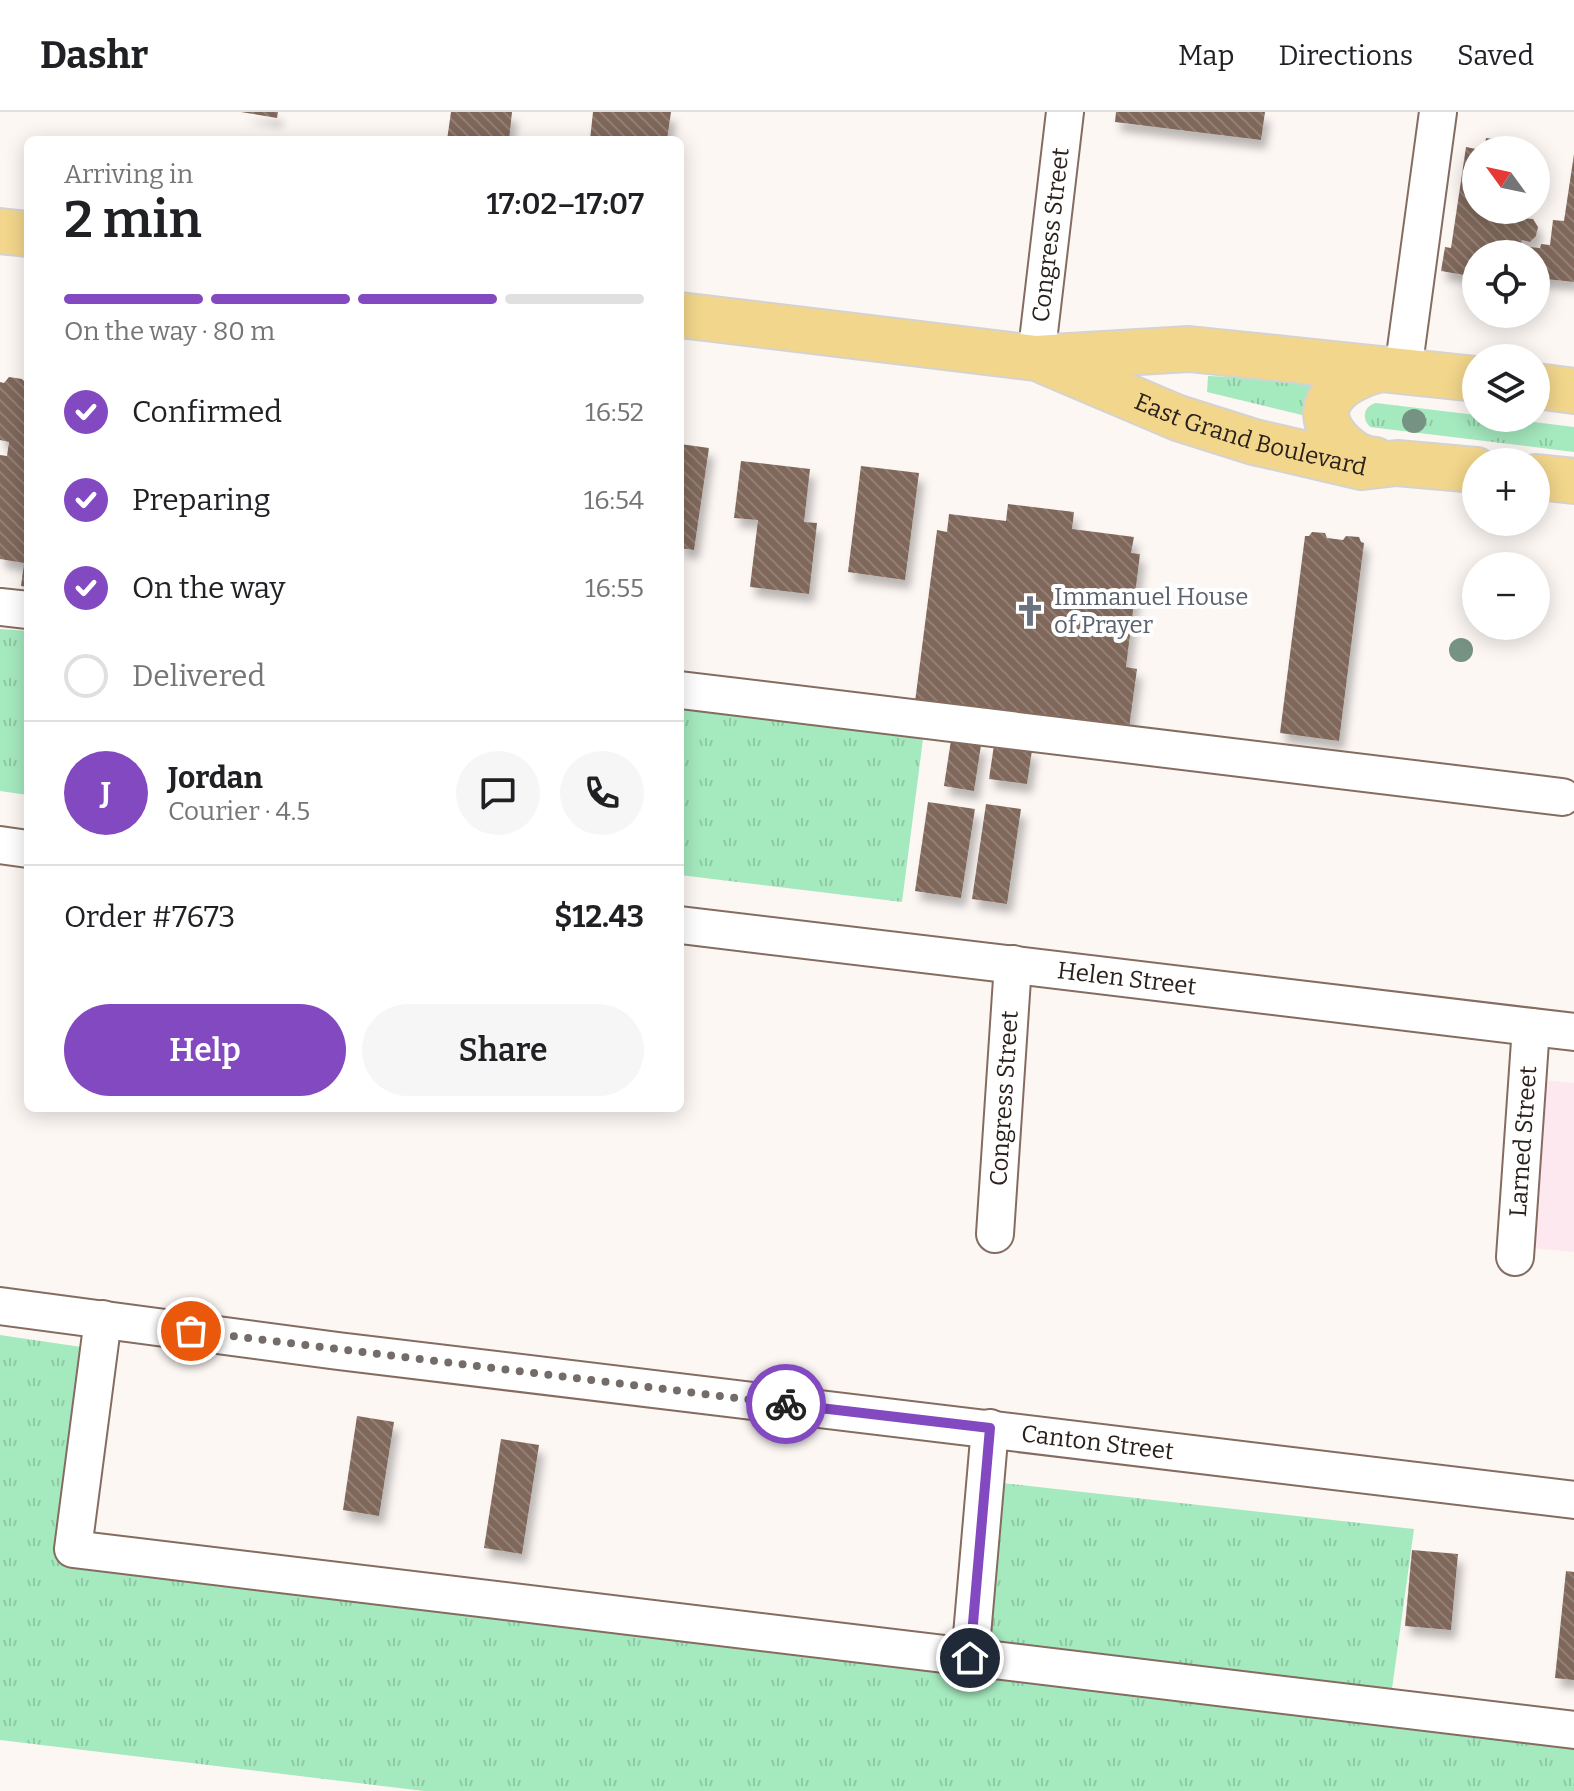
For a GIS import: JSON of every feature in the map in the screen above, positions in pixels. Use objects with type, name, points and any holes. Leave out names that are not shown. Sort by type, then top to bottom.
[{"type":"main road","points":[[0,231],[24,234]]},
{"type":"main road","name":"East Grand Boulevard","points":[[684,315],[1036,358],[1189,349],[1462,378]]},
{"type":"main road","name":"East Grand Boulevard","points":[[1036,358],[1178,418],[1254,442],[1362,467],[1397,463],[1462,469]]},
{"type":"main road","points":[[1392,370],[1346,380],[1331,399],[1326,412],[1332,434],[1351,453],[1364,459],[1397,463]]},
{"type":"main road","points":[[1550,388],[1574,391]]},
{"type":"main road","points":[[1550,478],[1574,481]]},
{"type":"street","name":"Congress Street","points":[[1036,358],[1065,112]]},
{"type":"street","points":[[1392,370],[1438,112]]},
{"type":"street","points":[[0,607],[24,610]]},
{"type":"street","points":[[684,690],[1562,797]]},
{"type":"street","points":[[0,845],[24,848]]},
{"type":"street","name":"Helen Street","points":[[684,925],[1574,1032]]},
{"type":"street","name":"Congress Street","points":[[995,1234],[1013,964]]},
{"type":"street","name":"Larned Street","points":[[1515,1257],[1531,1027]]},
{"type":"street","name":"Canton Street","points":[[0,1306],[338,1351],[1574,1500]]},
{"type":"street","points":[[103,1319],[73,1549],[1574,1730]]},
{"type":"street","points":[[970,1658],[990,1428]]},
{"type":"shaded area","points":[[1542,1080],[1574,1083],[1574,1252],[1531,1248]]},
{"type":"green space","points":[[1208,376],[1316,381],[1306,416],[1207,392]]},
{"type":"green space","points":[[1376,403],[1462,413],[1462,432],[1550,432],[1550,424],[1574,427],[1574,452],[1370,427],[1365,420],[1369,407]]},
{"type":"green space","points":[[0,629],[24,631],[24,794],[0,791]]},
{"type":"green space","points":[[684,709],[923,739],[902,902],[684,875]]},
{"type":"green space","points":[[0,1335],[88,1348],[64,1564],[1574,1741],[1574,1791],[424,1791],[0,1740]]},
{"type":"green space","points":[[1002,1483],[1414,1529],[1391,1696],[988,1649]]},
{"type":"building","points":[[241,112],[278,112],[277,118]]},
{"type":"building","points":[[451,112],[512,112],[509,136],[448,136]]},
{"type":"building","points":[[593,112],[671,112],[668,136],[590,136]]},
{"type":"building","points":[[1116,112],[1265,112],[1261,140],[1115,122]]},
{"type":"building","points":[[1574,154],[1574,282],[1550,279],[1550,245],[1553,220],[1564,221]]},
{"type":"building","points":[[1462,174],[1462,224],[1536,224],[1538,227],[1532,240],[1462,240],[1462,275],[1441,271],[1445,247],[1451,248]]},
{"type":"building","points":[[9,377],[24,381],[24,563],[0,559],[0,455],[7,456],[9,442],[0,440],[0,382],[4,383]]},
{"type":"building","points":[[684,445],[709,448],[694,550],[684,549]]},
{"type":"building","points":[[741,461],[810,469],[804,522],[817,523],[809,594],[750,587],[758,520],[734,518]]},
{"type":"building","points":[[861,466],[919,473],[905,580],[848,572]]},
{"type":"building","name":"Immanuel House of Prayer","points":[[1008,504],[1074,512],[1072,529],[1134,537],[1131,553],[1140,554],[1126,667],[1137,669],[1129,728],[915,702],[937,530],[947,532],[949,514],[1006,521]]},
{"type":"building","points":[[1312,532],[1343,540],[1346,536],[1359,537],[1364,543],[1339,741],[1280,733],[1305,536]]},
{"type":"building","points":[[951,740],[981,745],[974,791],[944,786]]},
{"type":"building","points":[[994,745],[1032,750],[1027,784],[989,779]]},
{"type":"building","points":[[928,802],[975,809],[961,898],[915,891]]},
{"type":"building","points":[[986,804],[1021,809],[1007,904],[972,899]]},
{"type":"building","points":[[357,1416],[394,1422],[379,1516],[343,1510]]},
{"type":"building","points":[[501,1439],[539,1445],[522,1554],[484,1548]]},
{"type":"building","points":[[1412,1550],[1458,1554],[1451,1630],[1405,1626]]},
{"type":"building","points":[[1566,1571],[1574,1572],[1574,1680],[1555,1678]]},
{"type":"way so far","points":[[191,1331],[786,1404]]},
{"type":"place","name":"Immanuel House of Prayer","points":[[1030,611]]},
{"type":"route","points":[[786,1404],[990,1428],[970,1658]]}]
